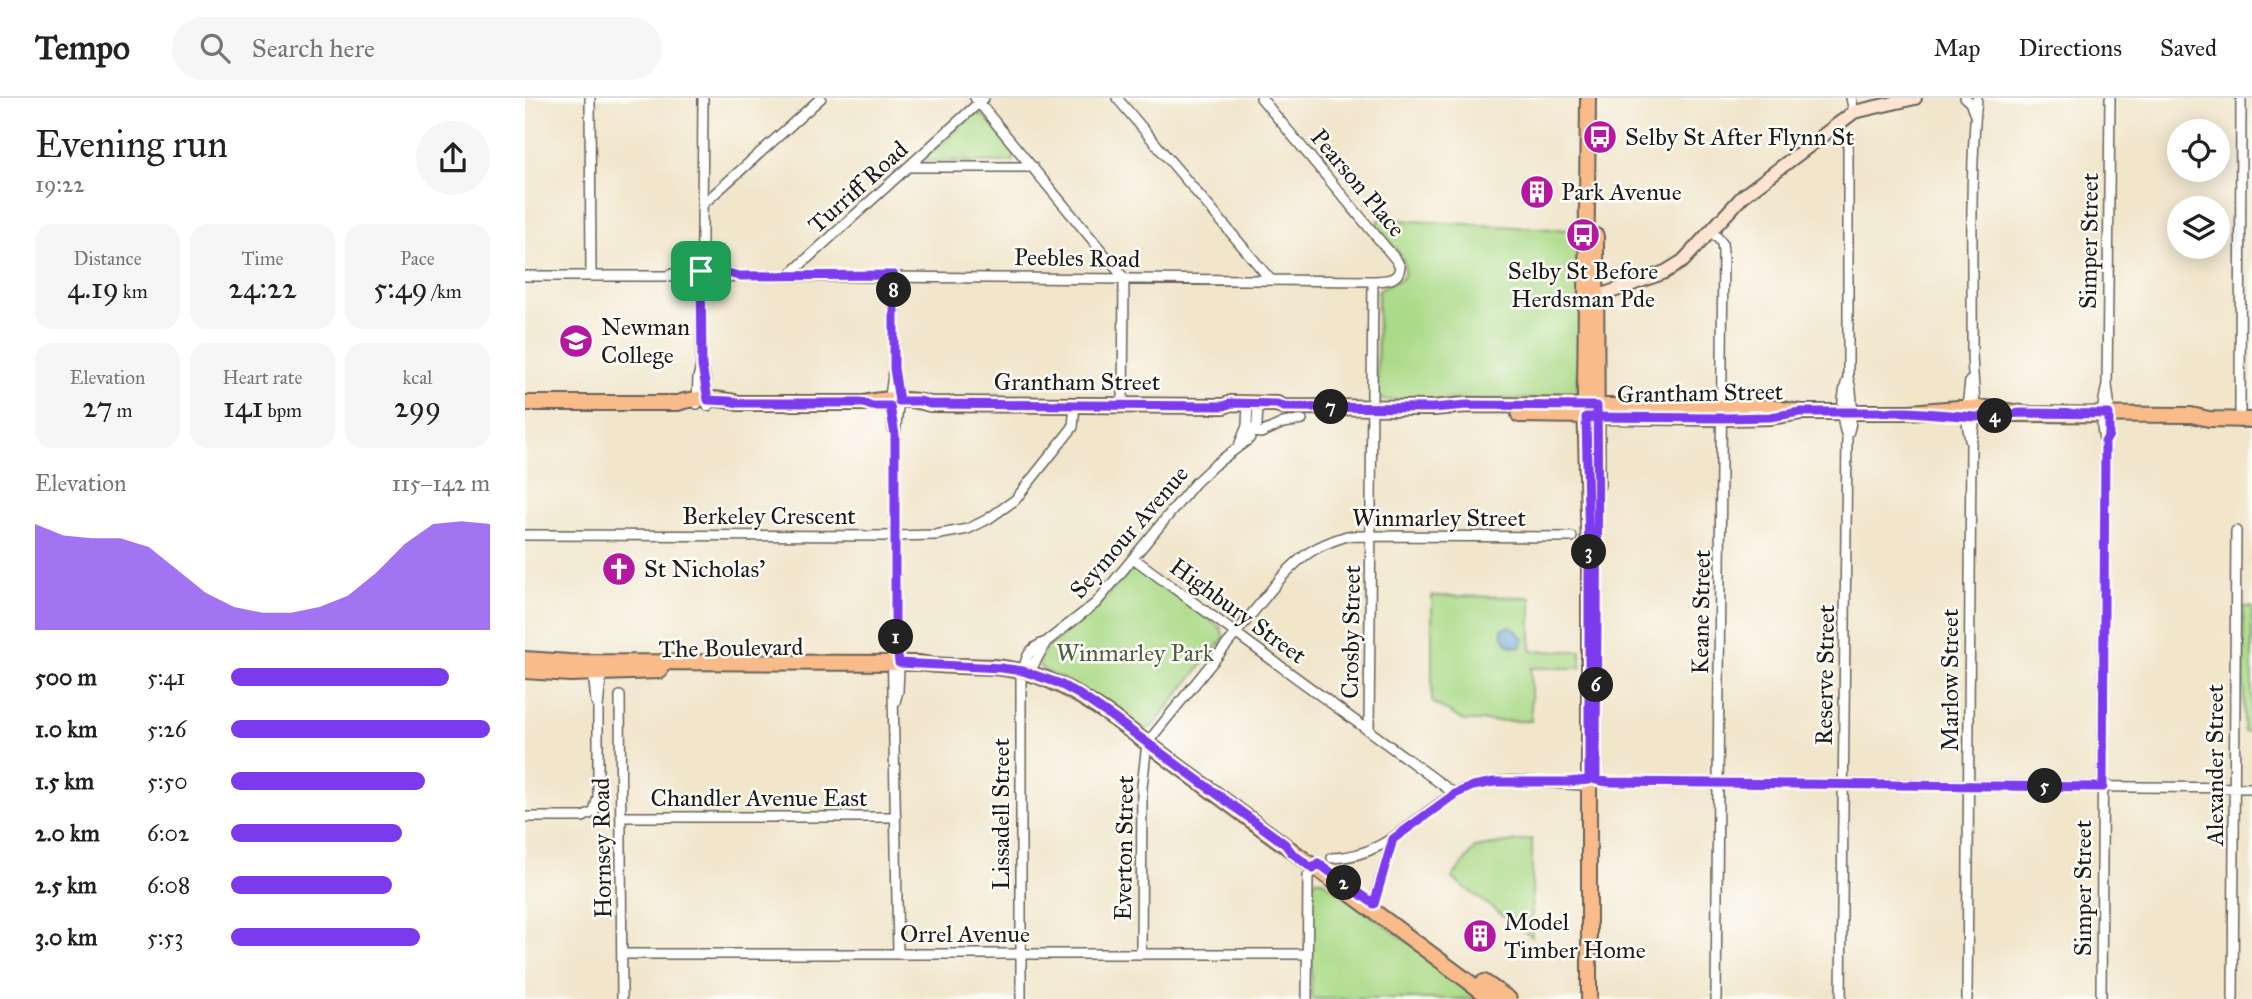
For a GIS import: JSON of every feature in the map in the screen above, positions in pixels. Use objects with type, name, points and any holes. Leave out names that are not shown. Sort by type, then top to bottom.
[{"type":"main road","points":[[1588,98],[1596,999]]},
{"type":"main road","points":[[1591,298],[1596,98]]},
{"type":"main road","points":[[1591,298],[1675,266],[1688,256],[1743,196],[1854,112],[1915,98]]},
{"type":"main road","name":"Grantham Street","points":[[525,403],[864,403],[874,400],[895,403],[920,401],[930,404],[1224,406],[1231,403],[1253,406],[1277,404],[1284,407],[1433,408],[1467,405],[1770,417],[1800,412],[2191,415],[2209,411],[2248,414]]},
{"type":"main road","name":"The Boulevard","points":[[525,659],[598,668]]},
{"type":"main road","name":"The Boulevard","points":[[525,671],[895,666],[1001,668],[1023,671],[1058,683],[1080,695],[1285,844],[1292,853],[1316,866],[1509,999]]},
{"type":"main road","points":[[1589,999],[1595,782]]},
{"type":"main road","name":"The Boulevard","points":[[1373,905],[1492,999]]},
{"type":"street","points":[[590,98],[591,275]]},
{"type":"street","points":[[702,403],[698,378],[702,366],[703,98]]},
{"type":"street","points":[[702,205],[821,98]]},
{"type":"street","points":[[1117,98],[1270,279]]},
{"type":"street","name":"Pearson Place","points":[[1261,98],[1398,261]]},
{"type":"street","points":[[1851,98],[1854,112]]},
{"type":"street","points":[[1965,98],[1975,113]]},
{"type":"street","name":"Marlow Street","points":[[1967,999],[1971,413],[1977,98]]},
{"type":"street","name":"Simper Street","points":[[2101,999],[2103,435],[2107,384],[2111,98]]},
{"type":"street","points":[[2241,98],[2248,414]]},
{"type":"street","points":[[979,100],[1124,278],[1123,405]]},
{"type":"street","name":"Turriff Road","points":[[788,276],[979,100]]},
{"type":"street","name":"Reserve Street","points":[[1842,999],[1848,140]]},
{"type":"street","points":[[908,167],[1033,167]]},
{"type":"street","name":"Keane Street","points":[[1710,230],[1723,247],[1716,999]]},
{"type":"street","name":"Peebles Road","points":[[525,276],[668,276],[682,271],[701,274],[721,271],[739,276],[894,275],[1373,281],[1397,276],[1400,267],[1398,261]]},
{"type":"street","points":[[894,275],[893,536],[895,666],[898,691],[894,702],[898,953]]},
{"type":"street","name":"Crosby Street","points":[[1369,731],[1373,281]]},
{"type":"street","name":"Berkeley Crescent","points":[[525,535],[893,536],[935,535],[968,529],[1016,500],[1073,427],[1075,405]]},
{"type":"street","points":[[1253,406],[1254,432]]},
{"type":"street","points":[[1239,444],[1253,406]]},
{"type":"street","name":"Seymour Avenue","points":[[1023,671],[1025,658],[1038,645],[1046,642],[1096,603],[1195,483],[1254,432],[1261,433],[1283,423],[1302,420]]},
{"type":"street","name":"Alexander Street","points":[[2233,999],[2236,531]]},
{"type":"street","name":"Winmarley Street","points":[[1147,743],[1300,557],[1324,543],[1347,536],[1572,537]]},
{"type":"street","name":"Highbury Street","points":[[1133,558],[1455,794]]},
{"type":"street","points":[[525,817],[583,817],[594,812],[598,797],[598,707],[594,692],[598,668]]},
{"type":"street","name":"Lissadell Street","points":[[1021,999],[1023,671]]},
{"type":"street","name":"Hornsey Road","points":[[620,696],[622,999]]},
{"type":"street","name":"Everton Street","points":[[1141,954],[1142,787],[1147,743]]},
{"type":"street","points":[[1332,859],[1356,857],[1393,839],[1455,794],[1473,786],[1494,782],[2252,788]]},
{"type":"street","name":"Chandler Avenue East","points":[[621,817],[896,817]]},
{"type":"street","points":[[1373,905],[1393,839]]},
{"type":"street","points":[[1307,999],[1308,876],[1316,866]]},
{"type":"street","name":"Orrel Avenue","points":[[622,954],[1307,954]]},
{"type":"green space","points":[[976,113],[985,117],[1014,151],[1012,162],[924,161],[924,158]]},
{"type":"green space","points":[[1380,219],[1584,231],[1577,399],[1381,400],[1377,392],[1378,292],[1384,286],[1402,279],[1404,265],[1397,251],[1376,227]]},
{"type":"green space","name":"Winmarley Park","points":[[1136,567],[1221,628],[1224,638],[1152,727],[1142,730],[1038,664],[1044,650],[1099,605],[1131,569]]},
{"type":"green space","points":[[1432,596],[1531,597],[1531,651],[1581,651],[1581,668],[1531,668],[1531,721],[1464,721],[1432,702]]},
{"type":"green space","points":[[2243,607],[2252,607],[2252,732],[2244,732]]},
{"type":"green space","points":[[1532,839],[1532,937],[1452,878],[1475,848]]},
{"type":"green space","points":[[1316,880],[1322,880],[1487,999],[1311,999],[1312,884]]},
{"type":"water","points":[[1509,626],[1524,639],[1520,647],[1509,645],[1505,640],[1502,629]]},
{"type":"place","name":"Selby St After Flynn St","points":[[1600,137]]},
{"type":"place","name":"Park Avenue","points":[[1537,192]]},
{"type":"place","name":"Selby St Before Herdsman Pde","points":[[1583,235]]},
{"type":"place","name":"Newman College","points":[[576,341]]},
{"type":"place","name":"St Nicholas'","points":[[619,569]]},
{"type":"place","name":"Model Timber Home","points":[[1480,936]]},
{"type":"route","points":[[701,271],[702,366],[708,400],[738,403],[864,403],[890,406],[895,435],[893,536],[895,631],[899,663],[1001,668],[1023,671],[1058,683],[1080,695],[1165,756],[1285,844],[1313,869],[1318,863],[1374,904],[1393,839],[1455,794],[1473,786],[1494,782],[1589,780],[1586,417],[1597,418],[1770,417],[1800,412],[1910,412],[1958,417],[2021,413],[2109,414],[2109,435],[2105,442],[2103,787],[1596,780],[1596,533],[1597,475],[1597,426],[1597,418],[1597,406],[1284,407],[1277,404],[1231,403],[1224,406],[930,404],[899,401],[894,368],[894,275],[739,276],[721,271],[701,271]]}]
